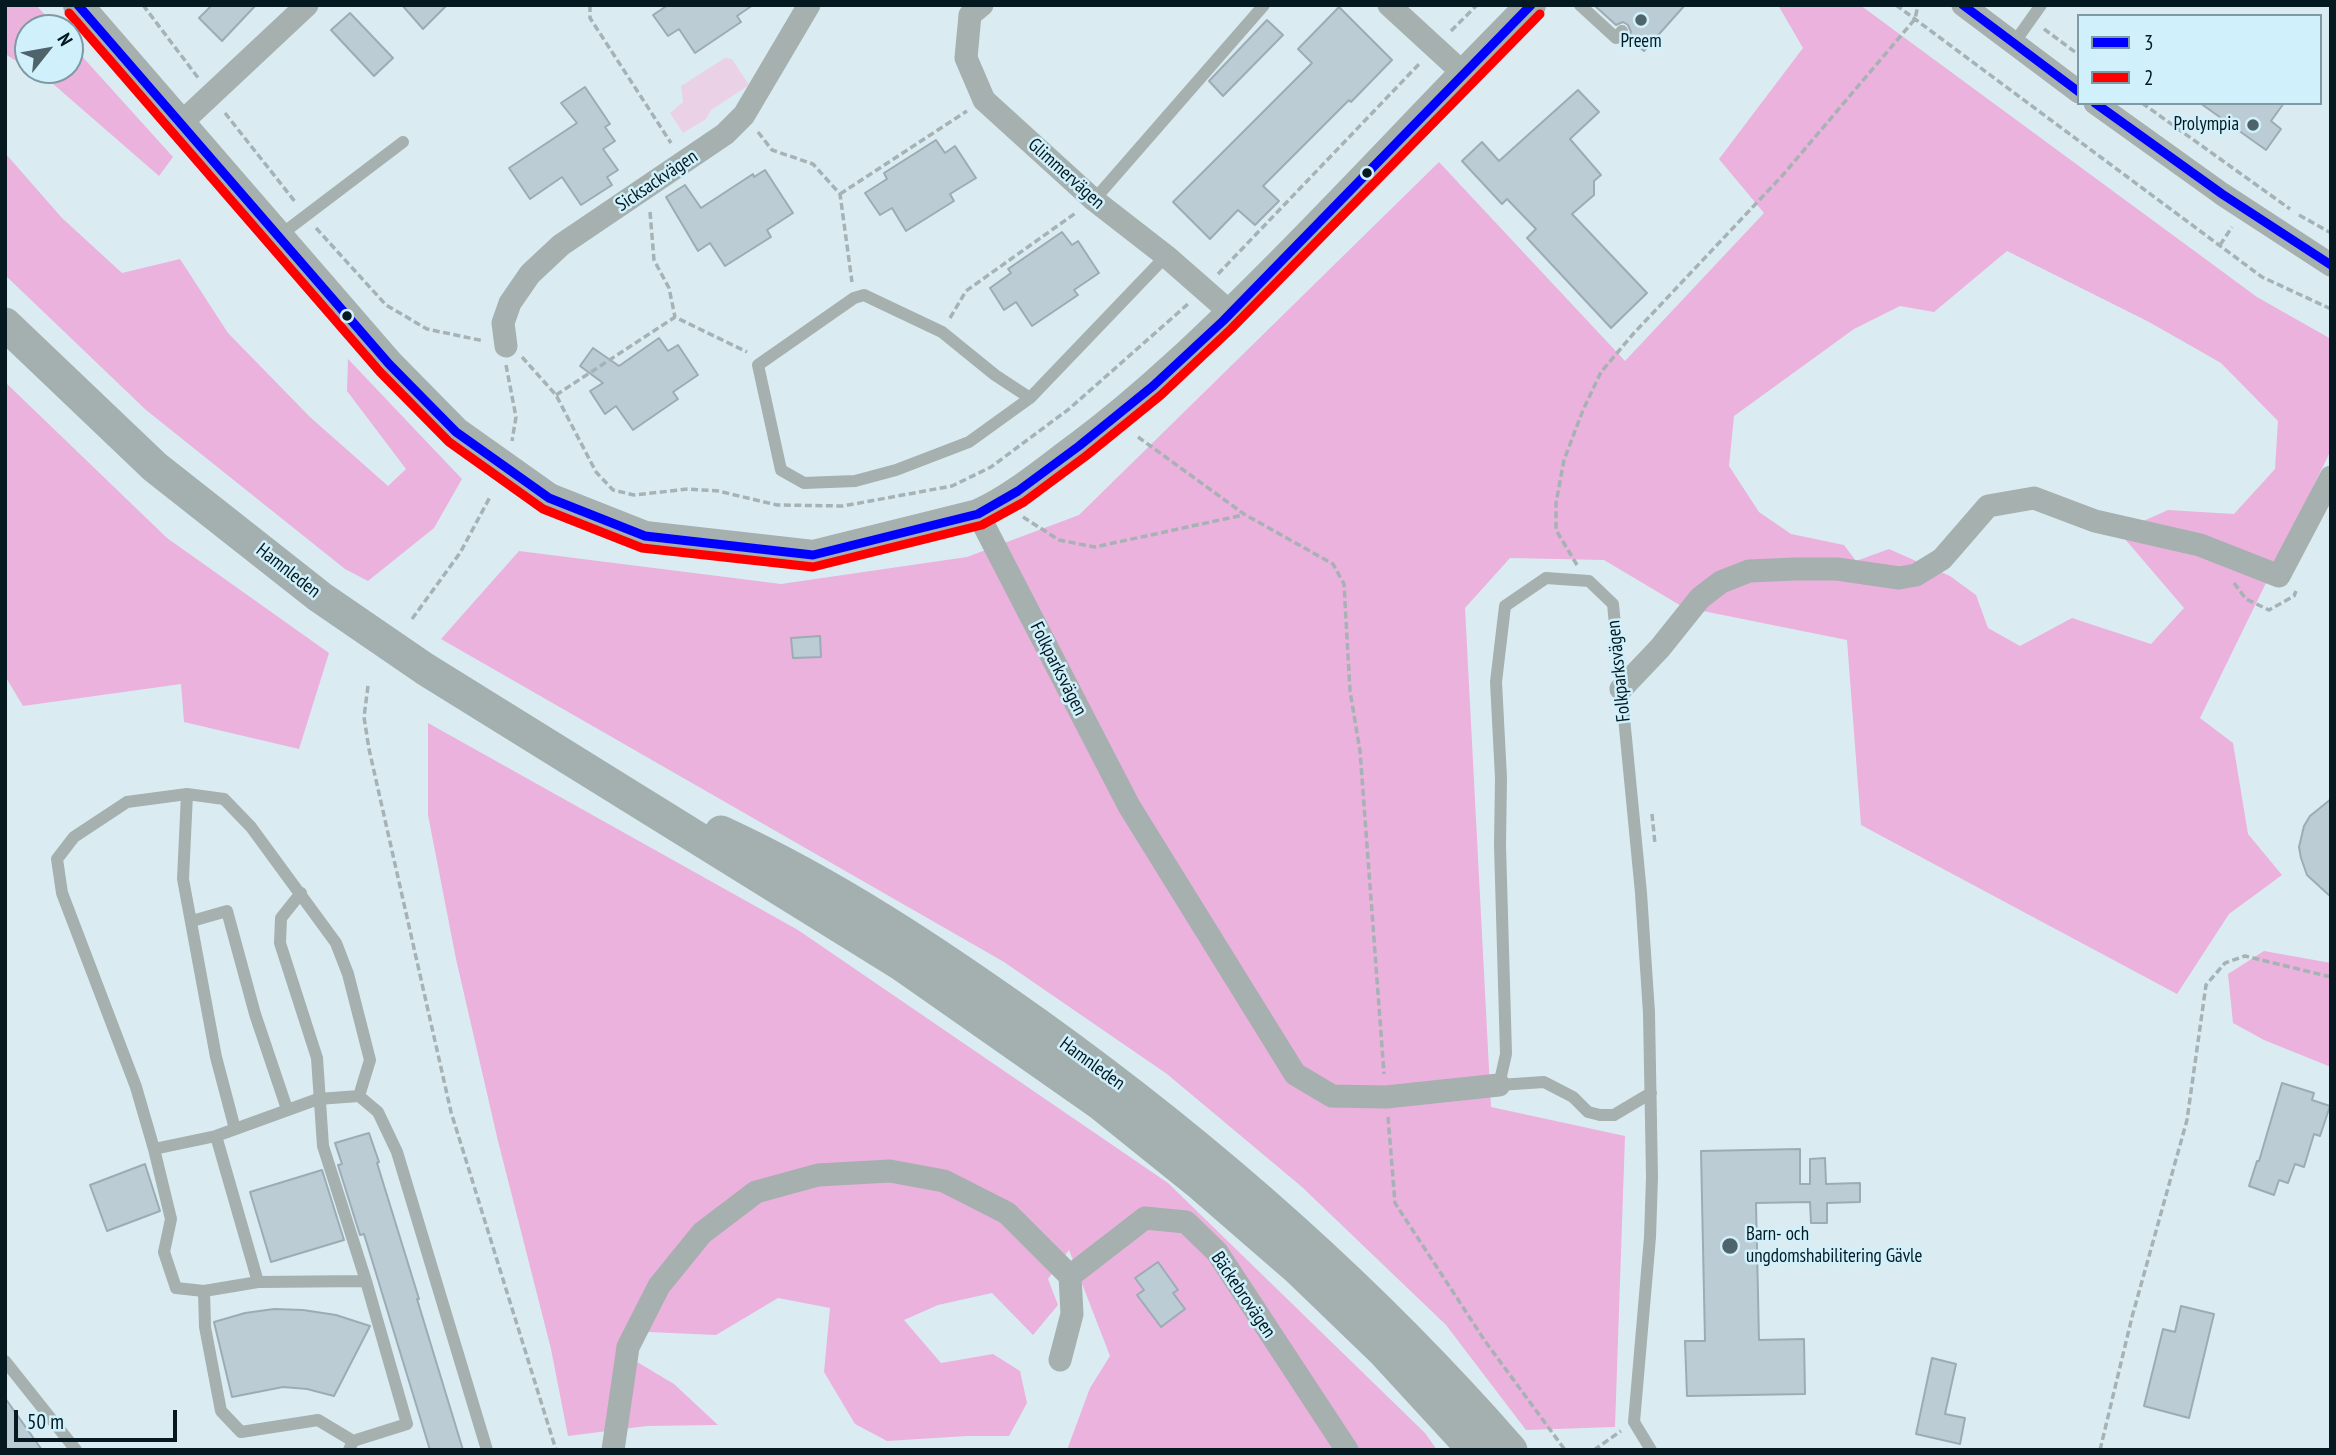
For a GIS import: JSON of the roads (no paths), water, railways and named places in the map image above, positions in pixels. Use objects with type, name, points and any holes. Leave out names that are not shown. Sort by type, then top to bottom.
[{"type":"main road","name":"Hamnleden","points":[[5,324],[155,467],[320,597],[425,669],[902,965],[1099,1103],[1201,1185],[1299,1270],[1383,1350],[1474,1450]]},
{"type":"main road","name":"Hamnleden","points":[[602,777],[753,847],[823,883],[939,956],[1114,1079],[1216,1161],[1314,1246],[1465,1397],[1511,1450]]},
{"type":"street","points":[[78,5],[347,317],[456,432],[549,498],[645,536],[813,555],[989,508],[1101,429],[1199,345],[1531,5]]},
{"type":"street","points":[[180,124],[307,5]]},
{"type":"street","name":"Sicksackvägen","points":[[506,346],[503,323],[510,303],[530,274],[561,245],[725,134],[744,115],[809,5]]},
{"type":"street","name":"Glimmervägen","points":[[982,5],[970,15],[966,58],[984,100],[1094,200],[1166,256],[1231,313]]},
{"type":"street","points":[[1389,5],[1463,73]]},
{"type":"street","points":[[1963,5],[2077,90]]},
{"type":"street","points":[[2098,105],[2222,194],[2331,265]]},
{"type":"street","points":[[1622,689],[1660,648],[1700,598],[1721,582],[1749,571],[1796,569],[1837,569],[1899,578],[1916,575],[1942,559],[1988,506],[2034,498],[2095,521],[2200,545],[2279,576],[2321,519],[2331,477]]},
{"type":"street","name":"Folkparksvägen","points":[[989,508],[1129,806],[1295,1074],[1332,1096],[1386,1097],[1499,1085]]},
{"type":"street","points":[[613,1450],[628,1347],[659,1286],[702,1233],[756,1192],[818,1175],[890,1171],[944,1181],[1007,1213],[1070,1276],[1072,1314],[1060,1360]]},
{"type":"street","name":"Bäckebrovägen","points":[[1070,1276],[1145,1218],[1186,1222],[1217,1252],[1347,1450]]},
{"type":"lane","points":[[1094,200],[1264,5]]},
{"type":"lane","points":[[1580,5],[1616,38],[1622,31]]},
{"type":"lane","points":[[2014,43],[2041,5]]},
{"type":"lane","points":[[279,236],[403,142]]},
{"type":"lane","points":[[1030,398],[995,375],[942,332],[864,295],[854,298],[758,365],[781,470],[804,483],[855,481],[934,457],[969,443],[1030,398],[1166,256]]},
{"type":"lane","name":"Folkparksvägen","points":[[1546,578],[1589,581],[1613,604],[1622,689],[1643,912],[1651,1093],[1614,1115],[1600,1115],[1588,1112],[1573,1097],[1544,1082],[1499,1085],[1506,1054],[1500,845],[1501,778],[1496,682],[1505,606],[1546,578]]},
{"type":"lane","points":[[187,794],[183,879],[216,1057],[235,1129]]},
{"type":"lane","points":[[359,1096],[370,1060],[348,974],[336,943],[251,827],[223,799],[187,794],[127,802],[74,837],[57,859],[62,893],[136,1087],[154,1149],[171,1219],[164,1252],[176,1288],[204,1291],[258,1282],[366,1282]]},
{"type":"lane","points":[[204,1291],[205,1327],[221,1411],[241,1432],[318,1420],[351,1445],[407,1424],[323,1146],[317,1058],[280,943],[281,918],[301,893]]},
{"type":"lane","points":[[192,921],[227,911],[254,1014],[287,1110]]},
{"type":"lane","points":[[1651,1093],[1650,1237],[1634,1422],[1651,1450]]},
{"type":"lane","points":[[154,1149],[216,1136],[318,1099],[359,1096],[378,1112],[397,1152],[487,1450]]},
{"type":"lane","points":[[216,1136],[258,1282]]},
{"type":"lane","points":[[5,1361],[76,1450]]},
{"type":"place","name":"Preem","points":[[1641,20]]},
{"type":"place","name":"Prolympia","points":[[2253,125]]},
{"type":"place","name":"Barn- och ungdomshabilitering Gävle","points":[[1730,1246]]}]
